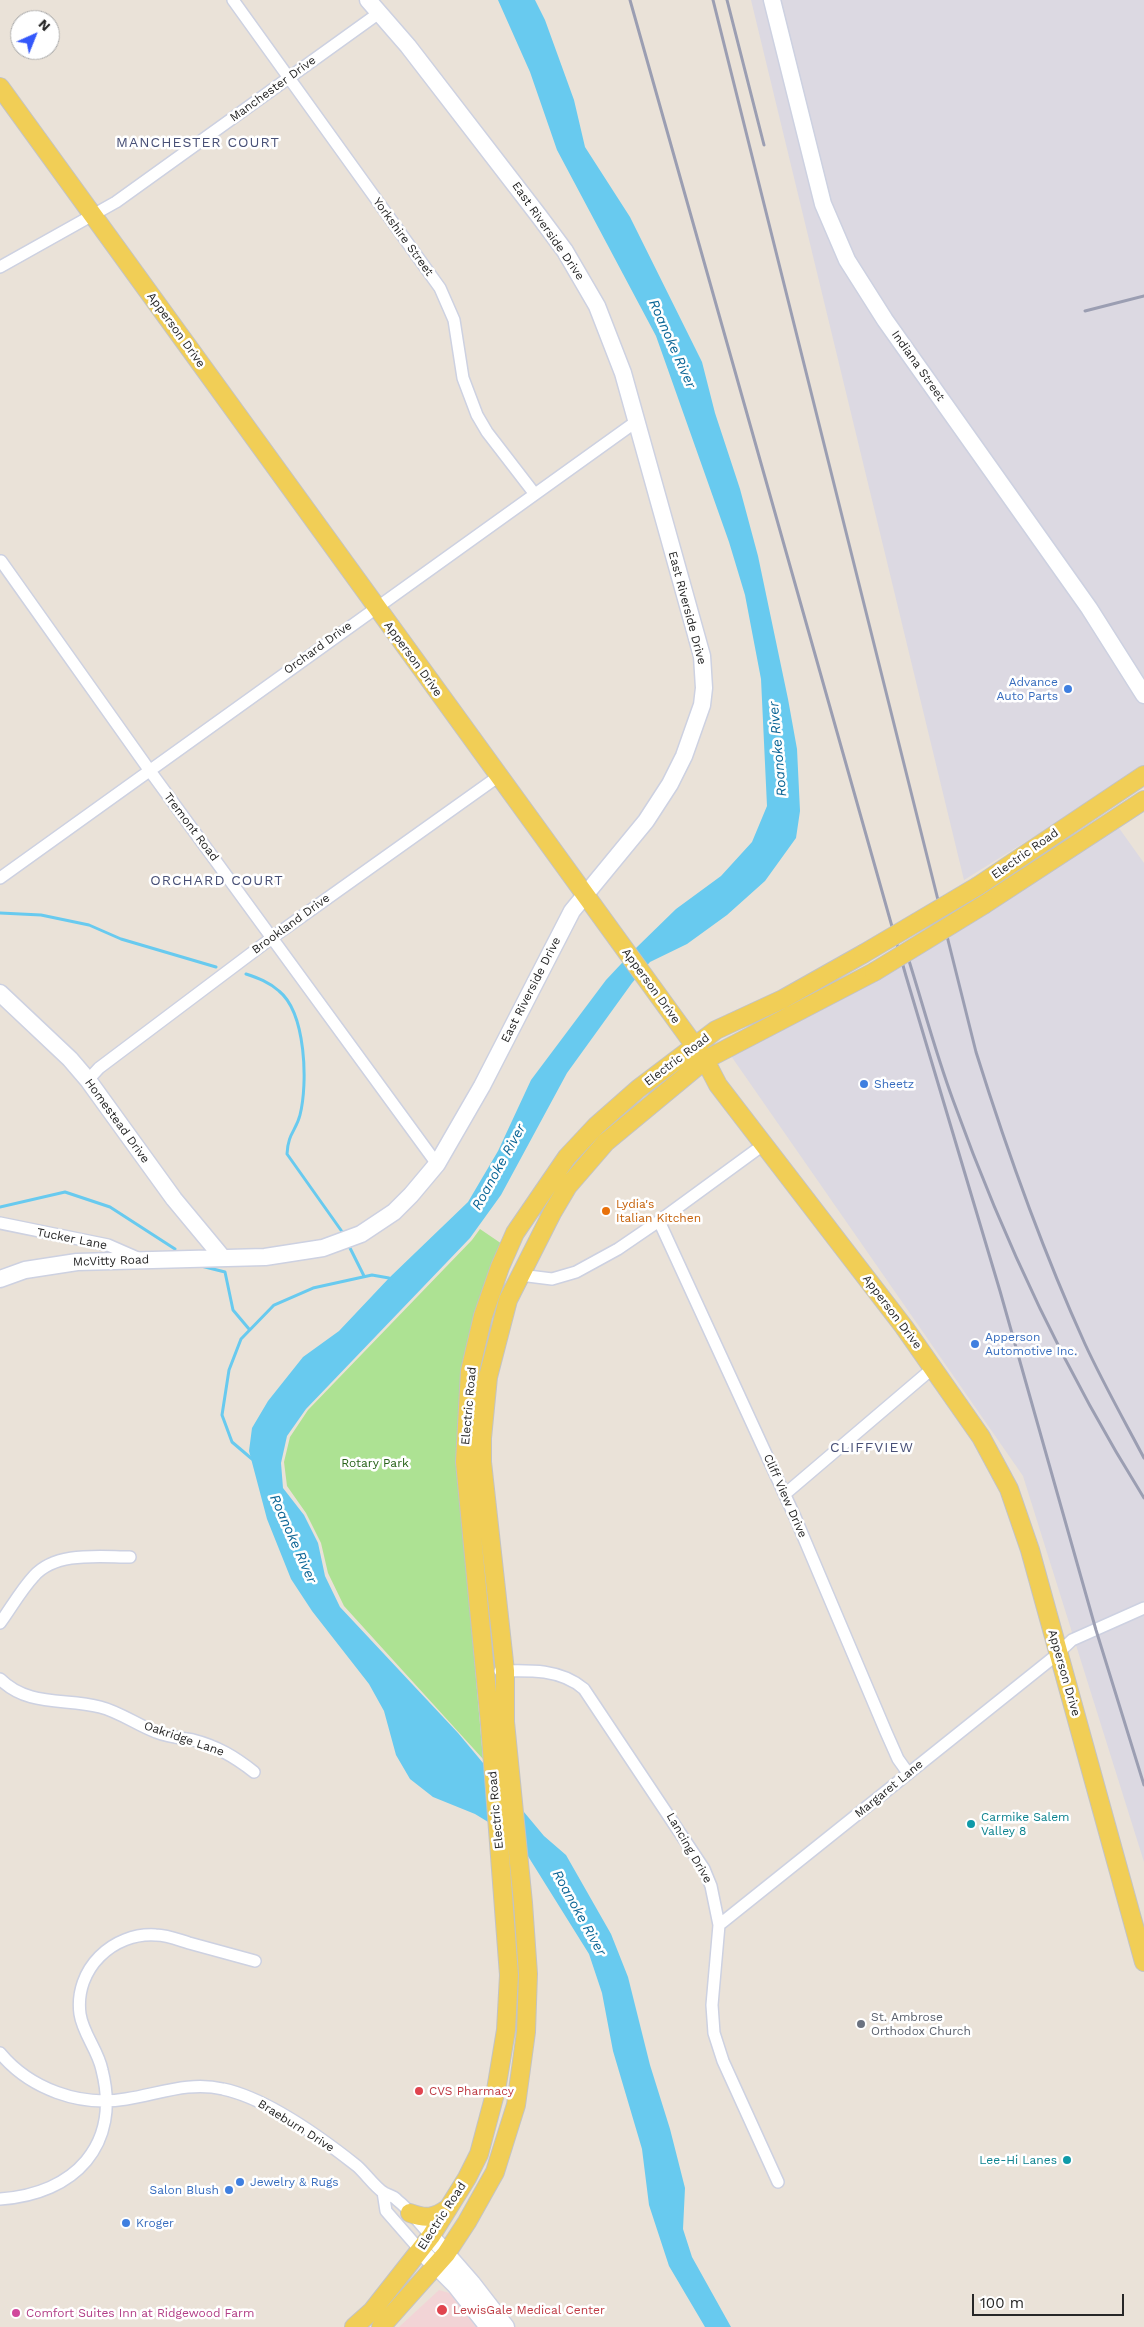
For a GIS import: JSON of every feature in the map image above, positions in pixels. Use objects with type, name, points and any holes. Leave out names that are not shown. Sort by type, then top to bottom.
[{"type":"main road","name":"Apperson Drive","points":[[0,87],[700,1053],[718,1085],[904,1327],[981,1437],[1008,1489],[1030,1550],[1144,1962]]},
{"type":"main road","name":"Electric Road","points":[[354,2327],[372,2311],[431,2236],[448,2209],[479,2154],[496,2090],[508,1999],[509,1975],[504,1908],[497,1723],[505,1671],[482,1462],[482,1438],[488,1377],[499,1328],[508,1300],[520,1274],[552,1212],[568,1186],[606,1142],[700,1053],[716,1030],[783,999],[978,886],[1144,775]]},
{"type":"main road","name":"Electric Road","points":[[380,2327],[441,2260],[467,2222],[495,2172],[516,2105],[528,2003],[523,1903],[497,1723],[484,1672],[465,1462],[465,1434],[470,1371],[489,1297],[515,1233],[567,1157],[596,1126],[638,1089],[700,1053],[874,972],[985,904],[1144,800]]},
{"type":"main road","points":[[410,2214],[432,2218],[448,2209]]},
{"type":"street","name":"Yorkshire Street","points":[[233,0],[440,288],[454,320],[463,378],[477,415],[487,432],[534,492]]},
{"type":"street","name":"East Riverside Drive","points":[[223,1258],[294,1254],[342,1242],[372,1228],[394,1212],[437,1164],[482,1086],[572,911],[646,821],[670,784],[698,722],[704,688],[702,656],[623,373],[607,330],[578,271],[533,208],[408,46],[368,0]]},
{"type":"street","name":"Indiana Street","points":[[772,0],[824,204],[847,260],[885,320],[1089,608],[1144,695]]},
{"type":"street","name":"Manchester Drive","points":[[0,267],[94,217],[379,13]]},
{"type":"street","name":"Orchard Drive","points":[[0,878],[534,492],[636,421]]},
{"type":"street","name":"Tremont Road","points":[[1,561],[150,771],[437,1164]]},
{"type":"street","name":"Brookland Drive","points":[[88,1080],[99,1068],[273,937],[499,776]]},
{"type":"street","name":"Homestead Drive","points":[[0,993],[70,1059],[88,1080],[174,1199],[223,1258]]},
{"type":"street","points":[[520,1274],[552,1279],[564,1277],[618,1248],[660,1221],[763,1145]]},
{"type":"street","name":"Cliff View Drive","points":[[660,1221],[785,1494],[898,1759],[908,1772]]},
{"type":"street","name":"Tucker Lane","points":[[0,1223],[108,1245],[142,1260]]},
{"type":"street","name":"McVitty Road","points":[[0,1279],[25,1270],[44,1266],[104,1260],[223,1258]]},
{"type":"street","points":[[785,1494],[933,1368]]},
{"type":"street","points":[[0,1623],[34,1576],[52,1563],[66,1560],[130,1557]]},
{"type":"street","name":"Margaret Lane","points":[[719,1925],[1072,1640],[1144,1608]]},
{"type":"street","name":"Lancing Drive","points":[[484,1672],[550,1672],[575,1681],[584,1688],[704,1869],[716,1904],[719,1925],[712,2005],[714,2033],[723,2061],[778,2182]]},
{"type":"street","name":"Oakridge Lane","points":[[0,1678],[16,1692],[28,1697],[42,1701],[86,1703],[103,1708],[154,1731],[209,1745],[225,1752],[254,1772]]},
{"type":"street","points":[[0,2199],[34,2194],[61,2182],[86,2161],[100,2139],[106,2122],[108,2101],[102,2067],[85,2031],[80,2011],[82,1988],[87,1974],[104,1951],[131,1937],[157,1935],[255,1961]]},
{"type":"street","name":"Braeburn Drive","points":[[0,2053],[14,2068],[47,2088],[84,2100],[126,2100],[185,2086],[202,2086],[241,2094],[274,2110],[340,2152],[383,2192],[396,2198],[431,2236],[441,2260],[456,2285],[488,2327]]},
{"type":"street","name":"Braeburn Drive","points":[[383,2192],[386,2211],[420,2250],[441,2260],[472,2282],[506,2327]]},
{"type":"shaded area","points":[[751,0],[1144,0],[1144,768],[964,880]]},
{"type":"shaded area","points":[[1114,821],[1144,863],[1144,1862],[1023,1476],[729,1053]]},
{"type":"shaded area","name":"LewisGale Medical Center","points":[[439,2290],[456,2295],[480,2327],[399,2327]]},
{"type":"green space","name":"Rotary Park","points":[[480,1229],[502,1244],[475,1319],[468,1586],[483,1759],[344,1606],[328,1573],[321,1543],[306,1513],[287,1486],[284,1462],[290,1437],[308,1410],[472,1240]]},
{"type":"water","name":"Roanoke River","points":[[498,0],[535,0],[545,20],[574,100],[585,147],[630,217],[702,362],[715,413],[740,489],[758,556],[797,749],[800,811],[796,838],[765,881],[727,915],[687,944],[650,962],[632,983],[567,1073],[501,1195],[470,1238],[306,1409],[287,1436],[281,1463],[283,1488],[304,1515],[318,1543],[325,1576],[340,1607],[458,1733],[544,1836],[566,1855],[611,1934],[628,1977],[650,2065],[670,2129],[685,2188],[683,2229],[692,2257],[731,2327],[705,2327],[669,2266],[649,2205],[642,2149],[613,2051],[602,1993],[589,1954],[526,1853],[498,1828],[475,1814],[433,1797],[410,1779],[396,1755],[384,1711],[369,1684],[312,1611],[291,1579],[267,1519],[249,1451],[252,1428],[268,1401],[303,1357],[339,1331],[389,1278],[468,1202],[498,1151],[531,1080],[606,980],[676,909],[721,876],[752,842],[767,806],[761,679],[745,595],[729,542],[656,336],[557,150],[530,72]]},
{"type":"waterway","points":[[0,913],[41,915],[89,925],[121,939],[216,967]]},
{"type":"waterway","points":[[246,974],[267,983],[279,991],[288,1001],[295,1015],[303,1049],[304,1085],[300,1115],[290,1137],[287,1154],[343,1233]]},
{"type":"waterway","points":[[0,1207],[65,1192],[110,1207],[175,1249]]},
{"type":"waterway","points":[[350,1248],[364,1276]]},
{"type":"waterway","points":[[201,1266],[225,1272],[233,1310],[249,1329]]},
{"type":"waterway","points":[[252,1459],[232,1442],[222,1415],[229,1370],[241,1339],[274,1305],[313,1288],[372,1275],[389,1278],[392,1281]]},
{"type":"railway","points":[[630,0],[906,976],[1000,1291],[1096,1630],[1144,1785]]},
{"type":"railway","points":[[713,0],[976,1052],[1013,1163],[1054,1272],[1092,1359],[1144,1458]]},
{"type":"railway","points":[[727,0],[764,145]]},
{"type":"railway","points":[[1085,311],[1144,296]]},
{"type":"railway","points":[[904,945],[953,1100],[972,1152],[1015,1254],[1062,1354],[1115,1451],[1144,1498]]},
{"type":"place","name":"Advance Auto Parts","points":[[1068,689]]},
{"type":"place","name":"Sheetz","points":[[864,1084]]},
{"type":"place","name":"Lydia's Italian Kitchen","points":[[606,1211]]},
{"type":"place","name":"Apperson Automotive Inc.","points":[[975,1344]]},
{"type":"place","name":"Carmike Salem Valley 8","points":[[971,1824]]},
{"type":"place","name":"St. Ambrose Orthodox Church","points":[[861,2024]]},
{"type":"place","name":"CVS Pharmacy","points":[[419,2091]]},
{"type":"place","name":"Lee-Hi Lanes","points":[[1067,2160]]},
{"type":"place","name":"Jewelry & Rugs","points":[[240,2182]]},
{"type":"place","name":"Salon Blush","points":[[229,2190]]},
{"type":"place","name":"Kroger","points":[[126,2223]]},
{"type":"place","name":"LewisGale Medical Center","points":[[442,2310]]},
{"type":"place","name":"Comfort Suites Inn at Ridgewood Farm","points":[[16,2313]]},
{"type":"district","name":"MANCHESTER COURT","points":[[198,143]]},
{"type":"district","name":"ORCHARD COURT","points":[[217,881]]},
{"type":"district","name":"CLIFFVIEW","points":[[872,1448]]}]
